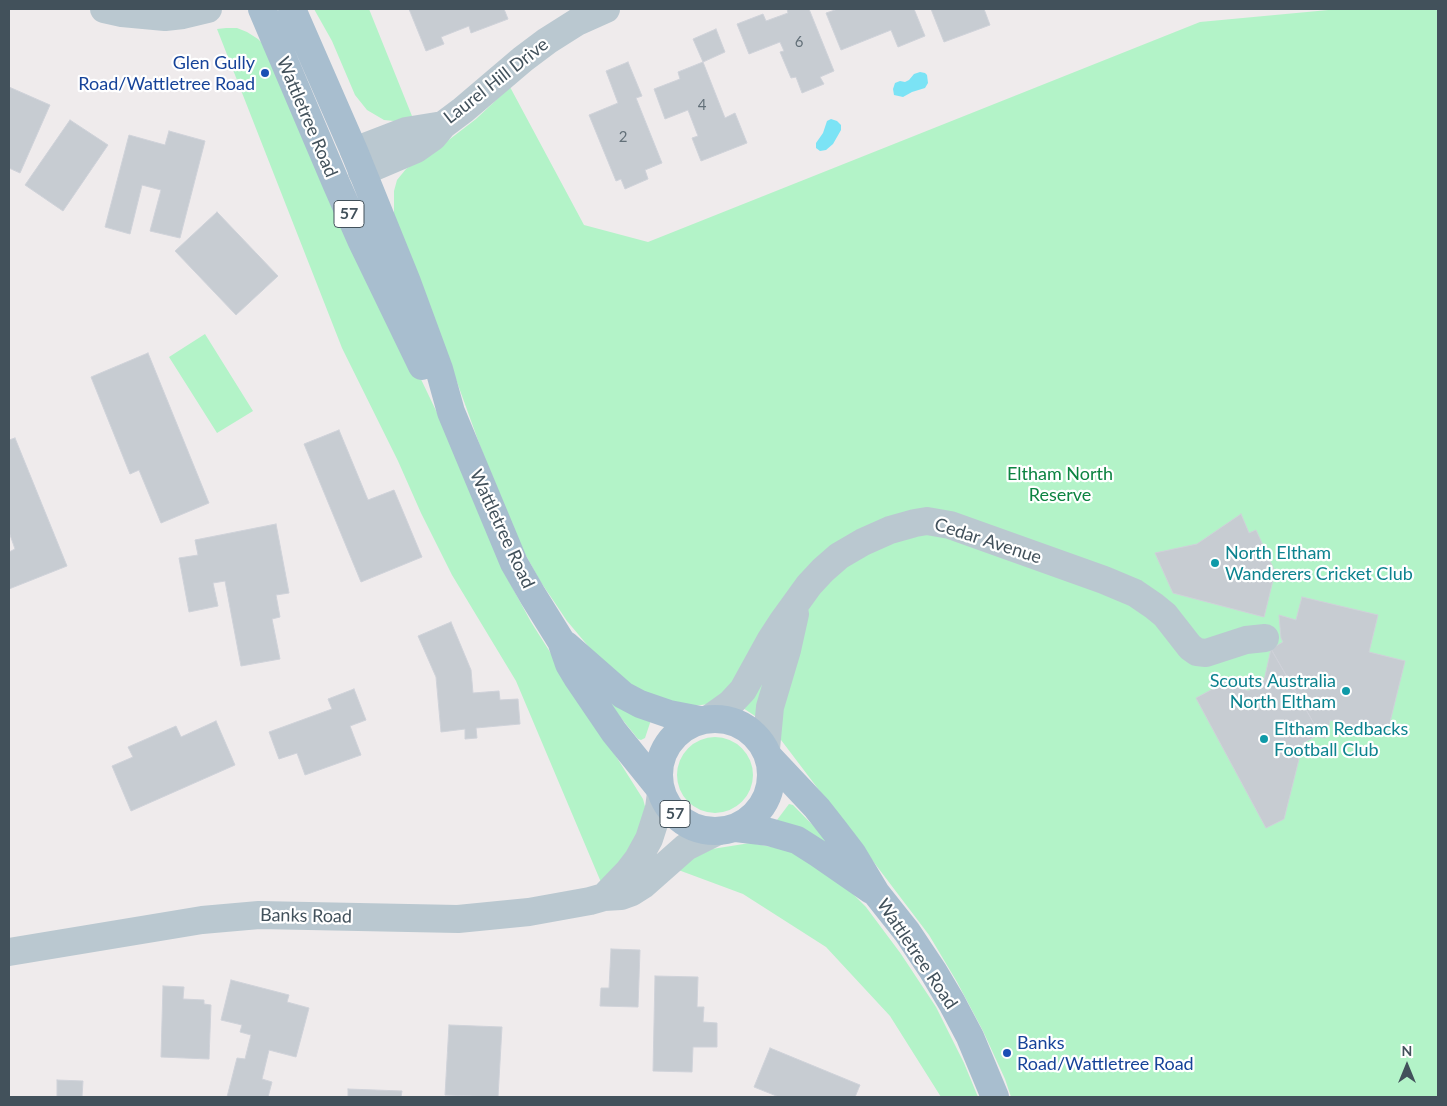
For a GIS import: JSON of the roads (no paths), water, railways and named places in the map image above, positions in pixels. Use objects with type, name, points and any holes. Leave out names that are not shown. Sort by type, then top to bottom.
[{"type":"main road","name":"Wattletree Road","points":[[262,9],[331,173],[410,341],[426,372],[451,412]]},
{"type":"main road","name":"Wattletree Road","points":[[292,9],[358,162],[429,339],[451,412],[514,563],[561,641],[578,679],[614,732],[660,791]]},
{"type":"main road","points":[[331,173],[358,162]]},
{"type":"main road","name":"Wattletree Road","points":[[561,641],[623,695],[640,704],[669,714],[704,720]]},
{"type":"main road","name":"57","points":[[727,830],[700,830],[683,822],[670,809],[660,791],[658,774],[660,760],[666,746],[675,735],[687,726],[704,720],[726,720],[742,725],[756,736],[767,753]]},
{"type":"main road","name":"Wattletree Road","points":[[767,753],[817,808],[835,831],[852,853],[876,893],[907,932],[952,1003],[970,1037],[995,1097]]},
{"type":"main road","points":[[727,830],[751,819],[762,806],[770,790],[772,774],[767,753]]},
{"type":"main road","name":"Wattletree Road","points":[[727,830],[769,832],[797,840],[876,893]]},
{"type":"street","points":[[104,9],[122,13],[165,17],[208,9]]},
{"type":"street","name":"Laurel Hill Drive","points":[[358,162],[406,131],[442,125],[547,41],[577,22],[606,9]]},
{"type":"street","name":"Cedar Avenue","points":[[704,720],[730,704],[744,690],[783,621],[809,585],[823,570],[840,556],[863,542],[904,525],[939,522],[977,534],[1135,593],[1164,615],[1194,650],[1201,653],[1246,640],[1265,638]]},
{"type":"street","name":"Cedar Avenue","points":[[767,753],[770,707],[787,650],[797,603]]},
{"type":"street","points":[[604,897],[628,872],[649,839],[659,808],[660,791]]},
{"type":"street","name":"Banks Road","points":[[9,952],[229,917],[287,915],[465,919],[529,912],[604,897],[621,896],[632,892],[643,885],[686,847],[727,830]]},
{"type":"water","points":[[920,72],[927,75],[928,83],[925,88],[903,97],[894,95],[895,83],[905,82],[914,74]]},
{"type":"water","points":[[831,119],[841,125],[841,130],[833,144],[826,150],[820,151],[816,148],[816,143],[823,133],[827,121]]},
{"type":"place","name":"Glen Gully Road/Wattletree Road","points":[[265,73]]},
{"type":"place","name":"North Eltham Wanderers Cricket Club","points":[[1215,563]]},
{"type":"place","name":"Scouts Australia North Eltham","points":[[1346,691]]},
{"type":"place","name":"Eltham Redbacks Football Club","points":[[1264,739]]},
{"type":"place","name":"Banks Road/Wattletree Road","points":[[1007,1053]]},
{"type":"park label","name":"Eltham North Reserve","points":[[1060,484]]}]
